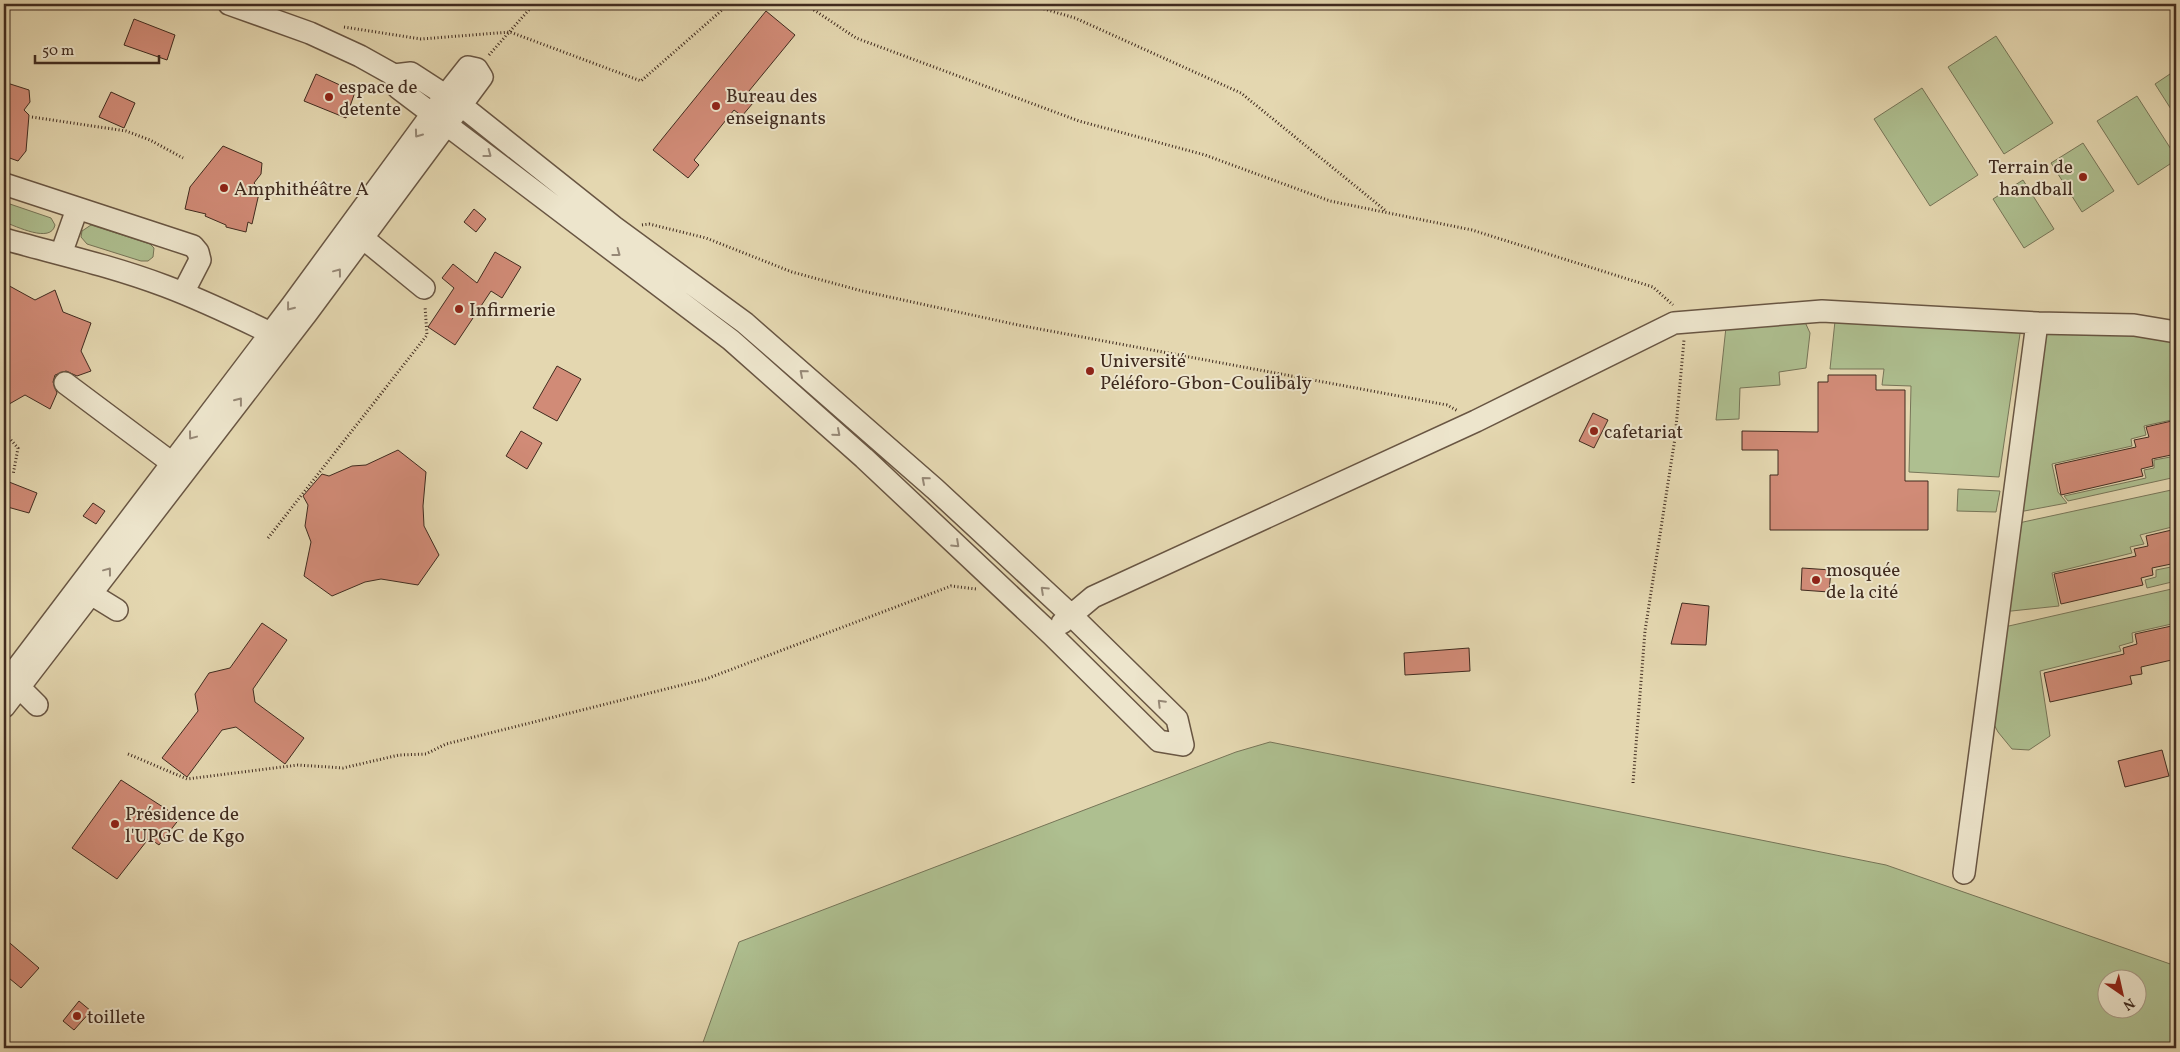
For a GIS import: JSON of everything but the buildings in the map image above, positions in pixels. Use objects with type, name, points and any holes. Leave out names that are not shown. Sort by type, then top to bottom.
[{"type":"lane","points":[[229,4],[310,33],[360,56],[394,76],[398,88],[447,110],[614,227],[745,323],[935,488],[1071,615],[1177,719],[1183,745],[1159,741],[1051,634],[864,458],[731,340],[447,110]]},
{"type":"lane","points":[[7,696],[149,505],[228,430],[278,336],[447,110],[482,77],[477,69]]},
{"type":"lane","points":[[7,696],[91,594],[149,505],[172,463],[278,336],[364,239],[447,110]]},
{"type":"lane","points":[[4,184],[193,246],[198,252],[200,260],[183,293]]},
{"type":"lane","points":[[61,254],[77,209]]},
{"type":"lane","points":[[4,239],[115,269],[183,293],[278,336]]},
{"type":"lane","points":[[364,239],[424,288]]},
{"type":"lane","points":[[1051,634],[1093,597],[1476,421],[1674,323],[1822,311],[2037,323],[2134,325],[2176,332]]},
{"type":"lane","points":[[731,340],[745,323]]},
{"type":"lane","points":[[1964,873],[2037,323]]},
{"type":"lane","points":[[66,383],[172,463]]},
{"type":"lane","points":[[91,594],[117,610]]},
{"type":"lane","points":[[7,696],[36,706]]},
{"type":"path","points":[[477,69],[534,4]]},
{"type":"path","points":[[336,25],[421,39],[510,32],[641,81],[729,4]]},
{"type":"path","points":[[805,4],[856,38],[1079,121],[1206,155],[1330,201],[1472,230],[1653,287],[1670,301],[1684,322],[1675,438],[1645,631],[1633,783]]},
{"type":"path","points":[[1026,4],[1075,18],[1240,93],[1388,213]]},
{"type":"path","points":[[32,117],[126,131],[150,140],[183,158]]},
{"type":"path","points":[[614,227],[649,224],[706,238],[792,272],[862,291],[1018,325],[1447,405],[1476,421]]},
{"type":"path","points":[[268,538],[426,335],[424,288]]},
{"type":"path","points":[[4,432],[18,448],[12,475]]},
{"type":"path","points":[[128,754],[187,778],[298,766],[343,768],[399,755],[426,754],[446,744],[706,679],[951,586],[1006,592]]},
{"type":"green space","points":[[1996,36],[2053,123],[2004,154],[1948,67]]},
{"type":"green space","points":[[2176,70],[2176,117],[2155,84]]},
{"type":"green space","points":[[1922,88],[1978,175],[1930,206],[1874,119]]},
{"type":"green space","points":[[2137,96],[2176,157],[2176,160],[2138,185],[2097,121]]},
{"type":"green space","name":"Terrain de handball","points":[[2083,143],[2114,191],[2082,212],[2051,163]]},
{"type":"green space","name":"Terrain de handball","points":[[2023,180],[2054,229],[2024,248],[1993,199]]},
{"type":"green space","points":[[4,202],[51,218],[55,225],[47,233],[40,233],[24,230],[4,222]]},
{"type":"green space","points":[[91,225],[150,244],[154,248],[153,257],[148,261],[141,261],[87,244],[81,237],[82,231]]},
{"type":"green space","points":[[1835,321],[2021,327],[1999,477],[1909,472],[1911,386],[1882,385],[1884,369],[1830,369]]},
{"type":"green space","points":[[1805,322],[1810,333],[1806,368],[1779,372],[1780,385],[1740,388],[1739,419],[1716,420],[1726,327]]},
{"type":"green space","points":[[2046,330],[2176,338],[2176,419],[2144,426],[2146,435],[2131,439],[2132,446],[2052,464],[2058,492],[2067,503],[2019,512]]},
{"type":"green space","points":[[2176,456],[2176,477],[2068,501],[2064,496],[2146,478],[2144,470],[2154,468],[2154,460]]},
{"type":"green space","points":[[1958,489],[2000,491],[1996,512],[1957,511]]},
{"type":"green space","points":[[2176,489],[2176,526],[2140,535],[2144,544],[2130,547],[2132,553],[2052,573],[2059,606],[2002,612],[2014,524]]},
{"type":"green space","points":[[2176,566],[2176,581],[2147,588],[2145,580],[2156,577],[2156,570]]},
{"type":"green space","points":[[2176,588],[2176,623],[2132,633],[2133,642],[2119,646],[2121,651],[2040,671],[2050,736],[2029,750],[2012,749],[1998,732],[1989,715],[2000,628]]},
{"type":"green space","points":[[1270,742],[1886,865],[2176,966],[2176,1048],[701,1048],[739,942],[1236,752]]},
{"type":"place","name":"espace de detente","points":[[329,97]]},
{"type":"place","name":"Bureau des enseignants","points":[[716,106]]},
{"type":"place","name":"Terrain de handball","points":[[2083,177]]},
{"type":"place","name":"Amphithéâtre A","points":[[224,188]]},
{"type":"place","name":"Infirmerie","points":[[459,309]]},
{"type":"place","name":"Université Péléforo-Gbon-Coulibaly","points":[[1090,371]]},
{"type":"place","name":"cafetariat","points":[[1594,431]]},
{"type":"place","name":"mosquée de la cité","points":[[1816,580]]},
{"type":"place","name":"Présidence de l'UPGC de Kgo","points":[[115,824]]},
{"type":"place","name":"toillete","points":[[77,1016]]}]
